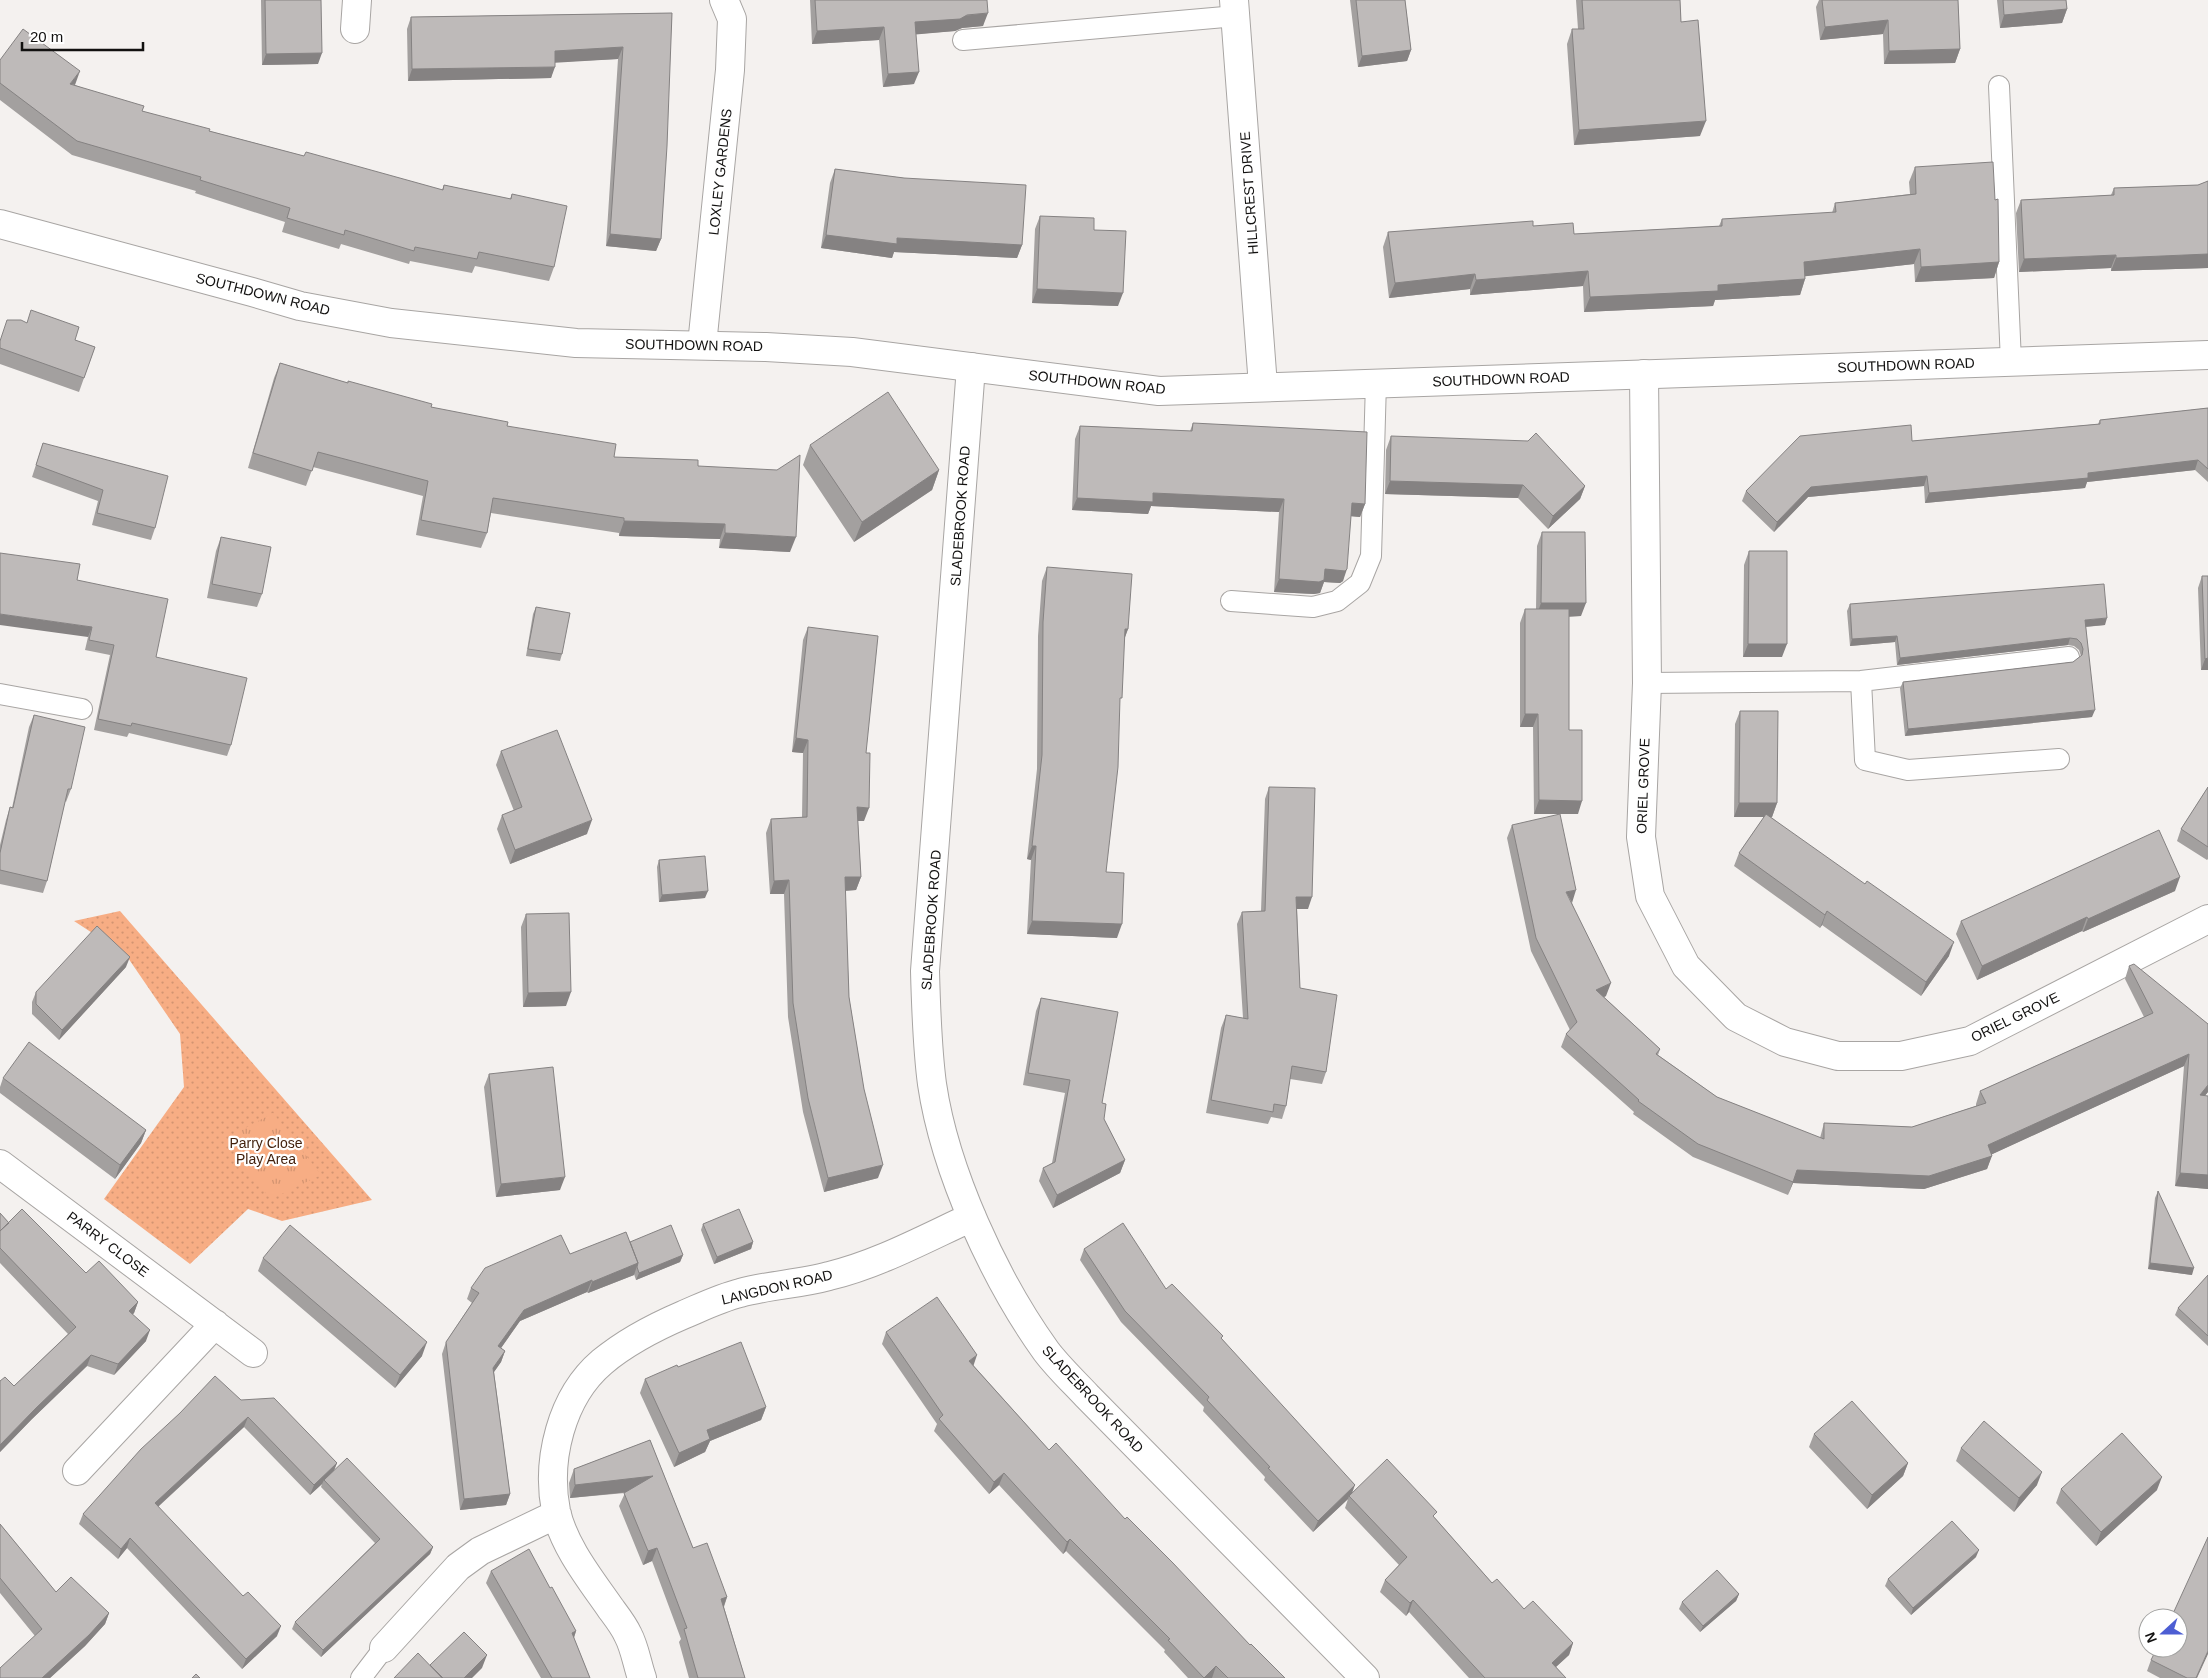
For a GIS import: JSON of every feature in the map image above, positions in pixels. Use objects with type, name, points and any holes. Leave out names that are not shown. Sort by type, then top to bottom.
[{"type":"street","points":[[355,29],[357,0]]},
{"type":"street","name":"LOXLEY GARDENS","points":[[702,345],[730,70],[732,18],[724,0]]},
{"type":"street","name":"HILLCREST DRIVE","points":[[1235,8],[1263,386]]},
{"type":"street","name":"SOUTHDOWN ROAD","points":[[0,224],[300,306],[391,323],[576,343],[702,345],[852,352],[1158,391],[1376,382],[2208,355]]},
{"type":"street","name":"SLADEBROOK ROAD","points":[[971,368],[925,971],[926,1035],[932,1086],[944,1135],[972,1217],[996,1268],[1016,1305],[1047,1352],[1087,1396],[1365,1678]]},
{"type":"street","name":"ORIEL GROVE","points":[[1644,374],[1647,683],[1641,837],[1650,896],[1686,966],[1736,1017],[1785,1042],[1838,1056],[1902,1056],[1970,1041],[2208,919]]},
{"type":"street","name":"PARRY CLOSE","points":[[0,1164],[253,1353]]},
{"type":"street","name":"LANGDON ROAD","points":[[642,1678],[628,1634],[580,1564],[557,1514],[553,1494],[552,1470],[555,1446],[562,1422],[584,1382],[600,1363],[625,1345],[668,1321],[740,1293],[829,1276],[872,1262],[972,1217]]},
{"type":"street","points":[[78,1471],[215,1324]]},
{"type":"street","points":[[384,1648],[458,1567],[480,1551],[557,1514]]},
{"type":"lane","points":[[963,40],[1235,8]]},
{"type":"lane","points":[[1999,86],[2011,362]]},
{"type":"lane","points":[[1231,601],[1313,607],[1337,600],[1360,583],[1371,556],[1376,382]]},
{"type":"lane","points":[[1647,683],[1861,681],[2069,657]]},
{"type":"lane","points":[[1861,681],[1864,760],[1908,770],[2059,759]]},
{"type":"lane","points":[[0,694],[82,709]]},
{"type":"lane","points":[[361,1678],[384,1648]]},
{"type":"green space","points":[[120,911],[372,1200],[282,1221],[248,1209],[190,1264],[104,1199],[184,1087],[180,1034],[126,955],[74,921]]},
{"type":"green space","name":"Parry Close Play Area","points":[[273,1113],[321,1175],[271,1199],[234,1159],[234,1134]]},
{"type":"building","points":[[265,0],[321,0],[322,53],[266,54]]},
{"type":"building","points":[[815,0],[987,0],[988,13],[967,15],[960,19],[915,22],[919,72],[888,74],[884,27],[817,31]]},
{"type":"building","points":[[1356,0],[1405,0],[1411,50],[1362,56]]},
{"type":"building","points":[[1582,0],[1680,0],[1681,22],[1698,20],[1706,121],[1579,130],[1572,29],[1584,29]]},
{"type":"building","points":[[1822,0],[1958,0],[1960,49],[1889,51],[1888,20],[1825,27]]},
{"type":"building","points":[[2003,0],[2066,0],[2067,9],[2004,15]]},
{"type":"building","points":[[672,13],[661,239],[610,234],[623,47],[555,51],[555,67],[412,69],[411,17]]},
{"type":"building","points":[[23,29],[80,71],[70,84],[144,106],[142,111],[304,156],[306,152],[443,190],[444,185],[511,199],[512,194],[567,206],[554,267],[479,252],[477,259],[415,247],[414,251],[345,230],[344,235],[287,218],[290,208],[200,180],[201,177],[77,141],[0,83],[0,60]]},
{"type":"building","points":[[1993,162],[1995,200],[1998,199],[1999,262],[1921,267],[1920,249],[1804,262],[1805,279],[1718,285],[1718,291],[1590,297],[1588,271],[1476,280],[1475,274],[1395,283],[1388,232],[1533,221],[1533,226],[1573,223],[1574,234],[1722,226],[1722,219],[1836,212],[1835,203],[1916,194],[1915,167]]},
{"type":"building","points":[[835,169],[904,178],[1026,185],[1022,245],[897,238],[897,244],[826,235]]},
{"type":"building","points":[[2208,181],[2208,254],[2024,259],[2021,200],[2114,195],[2114,188],[2198,185]]},
{"type":"building","points":[[1040,216],[1094,218],[1094,230],[1126,231],[1123,293],[1037,289]]},
{"type":"building","points":[[31,310],[79,327],[75,340],[95,347],[84,378],[0,348],[0,341],[7,320],[21,320],[27,323]]},
{"type":"building","points":[[280,363],[348,383],[348,381],[432,404],[431,407],[508,422],[507,426],[616,444],[614,457],[698,460],[698,466],[777,470],[800,455],[796,537],[725,533],[725,524],[624,521],[624,518],[493,498],[487,533],[421,520],[428,481],[318,452],[312,471],[253,453]]},
{"type":"building","points":[[888,392],[939,470],[862,522],[810,445]]},
{"type":"building","points":[[2208,408],[2208,469],[2198,460],[2088,473],[2088,478],[1929,493],[1927,476],[1811,487],[1777,522],[1746,491],[1800,436],[1911,425],[1912,441],[2100,424],[2100,420]]},
{"type":"building","points":[[1193,423],[1367,432],[1365,504],[1352,503],[1347,569],[1345,571],[1325,569],[1324,580],[1319,582],[1279,579],[1284,499],[1153,493],[1153,502],[1077,498],[1080,426],[1192,431]]},
{"type":"building","points":[[1536,433],[1585,486],[1553,516],[1523,485],[1390,481],[1391,436],[1528,441]]},
{"type":"building","points":[[43,443],[168,476],[155,528],[97,513],[103,490],[36,465]]},
{"type":"building","points":[[1542,532],[1585,532],[1586,603],[1541,603]]},
{"type":"building","points":[[221,537],[271,547],[262,594],[212,584]]},
{"type":"building","points":[[1749,551],[1787,551],[1787,644],[1748,644]]},
{"type":"building","points":[[0,553],[80,564],[77,580],[168,599],[156,657],[247,678],[231,745],[132,723],[131,726],[98,719],[114,645],[89,640],[92,627],[0,614]]},
{"type":"building","points":[[1047,567],[1132,574],[1128,629],[1125,629],[1118,767],[1106,872],[1124,873],[1122,924],[1032,921],[1036,846],[1032,846],[1042,755],[1043,622]]},
{"type":"building","points":[[2202,576],[2208,576],[2208,658],[2205,659]]},
{"type":"building","points":[[2104,584],[2107,618],[2085,620],[2095,710],[1908,729],[1903,682],[2073,662],[2082,655],[2081,643],[2077,639],[2070,638],[1900,658],[1897,636],[1852,639],[1850,604]]},
{"type":"building","points":[[536,607],[570,613],[562,654],[528,649]]},
{"type":"building","points":[[1525,609],[1569,609],[1569,730],[1582,730],[1582,801],[1539,800],[1538,714],[1525,714]]},
{"type":"building","points":[[808,627],[878,636],[866,753],[870,753],[869,808],[857,807],[861,877],[845,877],[849,997],[864,1089],[883,1165],[828,1178],[808,1098],[793,1003],[789,880],[774,881],[771,819],[807,817],[808,740],[796,738]]},
{"type":"building","points":[[1740,711],[1778,711],[1777,803],[1739,803]]},
{"type":"building","points":[[34,715],[85,727],[71,789],[68,789],[47,881],[0,870],[0,853],[10,807],[13,808]]},
{"type":"building","points":[[557,730],[592,820],[515,850],[502,815],[522,807],[501,751]]},
{"type":"building","points":[[1269,787],[1315,788],[1312,897],[1296,897],[1300,988],[1337,995],[1326,1072],[1292,1066],[1286,1106],[1274,1104],[1273,1112],[1211,1100],[1226,1015],[1248,1019],[1242,912],[1265,911]]},
{"type":"building","points":[[2208,787],[2208,847],[2181,829]]},
{"type":"building","points":[[1560,814],[1576,890],[1566,892],[1611,983],[1596,990],[1660,1049],[1656,1054],[1717,1097],[1824,1139],[1824,1123],[1912,1127],[1986,1103],[1980,1091],[2153,1013],[2129,966],[2134,964],[2208,1024],[2208,1085],[2200,1095],[2208,1096],[2208,1175],[2180,1173],[2189,1054],[1988,1145],[1992,1156],[1929,1176],[1797,1170],[1793,1182],[1698,1144],[1638,1101],[1566,1034],[1577,1022],[1536,938],[1512,825]]},
{"type":"building","points":[[1766,814],[1865,884],[1867,881],[1954,942],[1926,982],[1827,911],[1825,915],[1739,853]]},
{"type":"building","points":[[2159,830],[2180,877],[2088,919],[2087,917],[1982,966],[1961,921]]},
{"type":"building","points":[[705,856],[708,891],[662,895],[659,860]]},
{"type":"building","points":[[569,913],[571,992],[528,993],[526,914]]},
{"type":"building","points":[[97,926],[130,957],[62,1030],[36,1004],[36,992]]},
{"type":"building","points":[[1041,998],[1118,1012],[1102,1103],[1106,1104],[1104,1119],[1125,1160],[1057,1195],[1043,1168],[1055,1162],[1070,1080],[1028,1073]]},
{"type":"building","points":[[29,1042],[146,1130],[120,1165],[3,1078]]},
{"type":"building","points":[[553,1067],[565,1177],[501,1184],[489,1074]]},
{"type":"building","points":[[2158,1191],[2194,1268],[2150,1263]]},
{"type":"building","points":[[22,1209],[86,1273],[99,1261],[138,1302],[129,1311],[150,1330],[118,1364],[91,1355],[0,1445],[0,1381],[5,1377],[14,1386],[76,1327],[0,1248],[0,1231]]},
{"type":"building","points":[[739,1209],[753,1242],[717,1257],[703,1224]]},
{"type":"building","points":[[0,1213],[9,1223],[0,1231]]},
{"type":"building","points":[[1123,1223],[1166,1289],[1172,1284],[1223,1336],[1221,1338],[1355,1485],[1318,1521],[1207,1400],[1209,1397],[1125,1311],[1084,1249]]},
{"type":"building","points":[[290,1225],[427,1342],[400,1375],[263,1258]]},
{"type":"building","points":[[671,1225],[683,1255],[639,1273],[638,1263],[630,1242]]},
{"type":"building","points":[[626,1232],[638,1263],[592,1282],[592,1280],[524,1310],[498,1346],[505,1351],[493,1368],[510,1494],[464,1499],[446,1342],[479,1293],[471,1288],[485,1268],[561,1235],[570,1254]]},
{"type":"building","points":[[2208,1275],[2208,1336],[2178,1308]]},
{"type":"building","points":[[937,1297],[977,1355],[969,1361],[1049,1450],[1056,1443],[1125,1519],[1127,1517],[1250,1645],[1285,1678],[1228,1678],[1216,1666],[1204,1678],[1168,1640],[1170,1639],[1070,1539],[1067,1542],[1004,1473],[994,1482],[939,1419],[943,1415],[886,1332]]},
{"type":"building","points":[[741,1342],[766,1407],[707,1430],[710,1439],[679,1453],[645,1379],[677,1365],[678,1367]]},
{"type":"building","points":[[215,1376],[241,1400],[274,1398],[337,1463],[314,1485],[248,1417],[155,1503],[243,1596],[248,1592],[281,1626],[246,1659],[130,1538],[121,1549],[83,1514],[141,1449],[180,1413]]},
{"type":"building","points":[[1852,1401],[1908,1463],[1872,1495],[1814,1434]]},
{"type":"building","points":[[1984,1421],[2042,1472],[2019,1498],[1961,1448]]},
{"type":"building","points":[[2122,1433],[2162,1477],[2101,1532],[2061,1489]]},
{"type":"building","points":[[650,1440],[693,1548],[707,1543],[727,1597],[721,1599],[745,1678],[698,1678],[684,1629],[687,1628],[657,1548],[648,1551],[624,1493],[653,1476],[575,1485],[574,1469]]},
{"type":"building","points":[[347,1458],[433,1547],[323,1650],[295,1622],[380,1539],[324,1480]]},
{"type":"building","points":[[1387,1459],[1437,1512],[1433,1516],[1492,1583],[1497,1579],[1524,1609],[1533,1601],[1573,1643],[1552,1663],[1566,1678],[1485,1678],[1413,1600],[1410,1603],[1385,1580],[1407,1557],[1349,1496]]},
{"type":"building","points":[[1952,1521],[1979,1550],[1913,1608],[1888,1579]]},
{"type":"building","points":[[0,1524],[56,1592],[71,1577],[109,1613],[89,1635],[42,1678],[0,1678],[0,1668],[42,1629],[0,1578]]},
{"type":"building","points":[[2208,1537],[2208,1651],[2196,1678],[2187,1678],[2151,1660],[2152,1658],[2188,1658],[2188,1608],[2176,1608]]},
{"type":"building","points":[[529,1549],[576,1631],[572,1633],[590,1678],[552,1678],[491,1571]]},
{"type":"building","points":[[1717,1570],[1739,1594],[1703,1626],[1682,1602]]},
{"type":"building","points":[[464,1632],[487,1655],[464,1678],[443,1678],[430,1665]]},
{"type":"building","points":[[418,1653],[442,1678],[394,1678]]},
{"type":"building","points":[[196,1674],[200,1678],[192,1678]]}]
